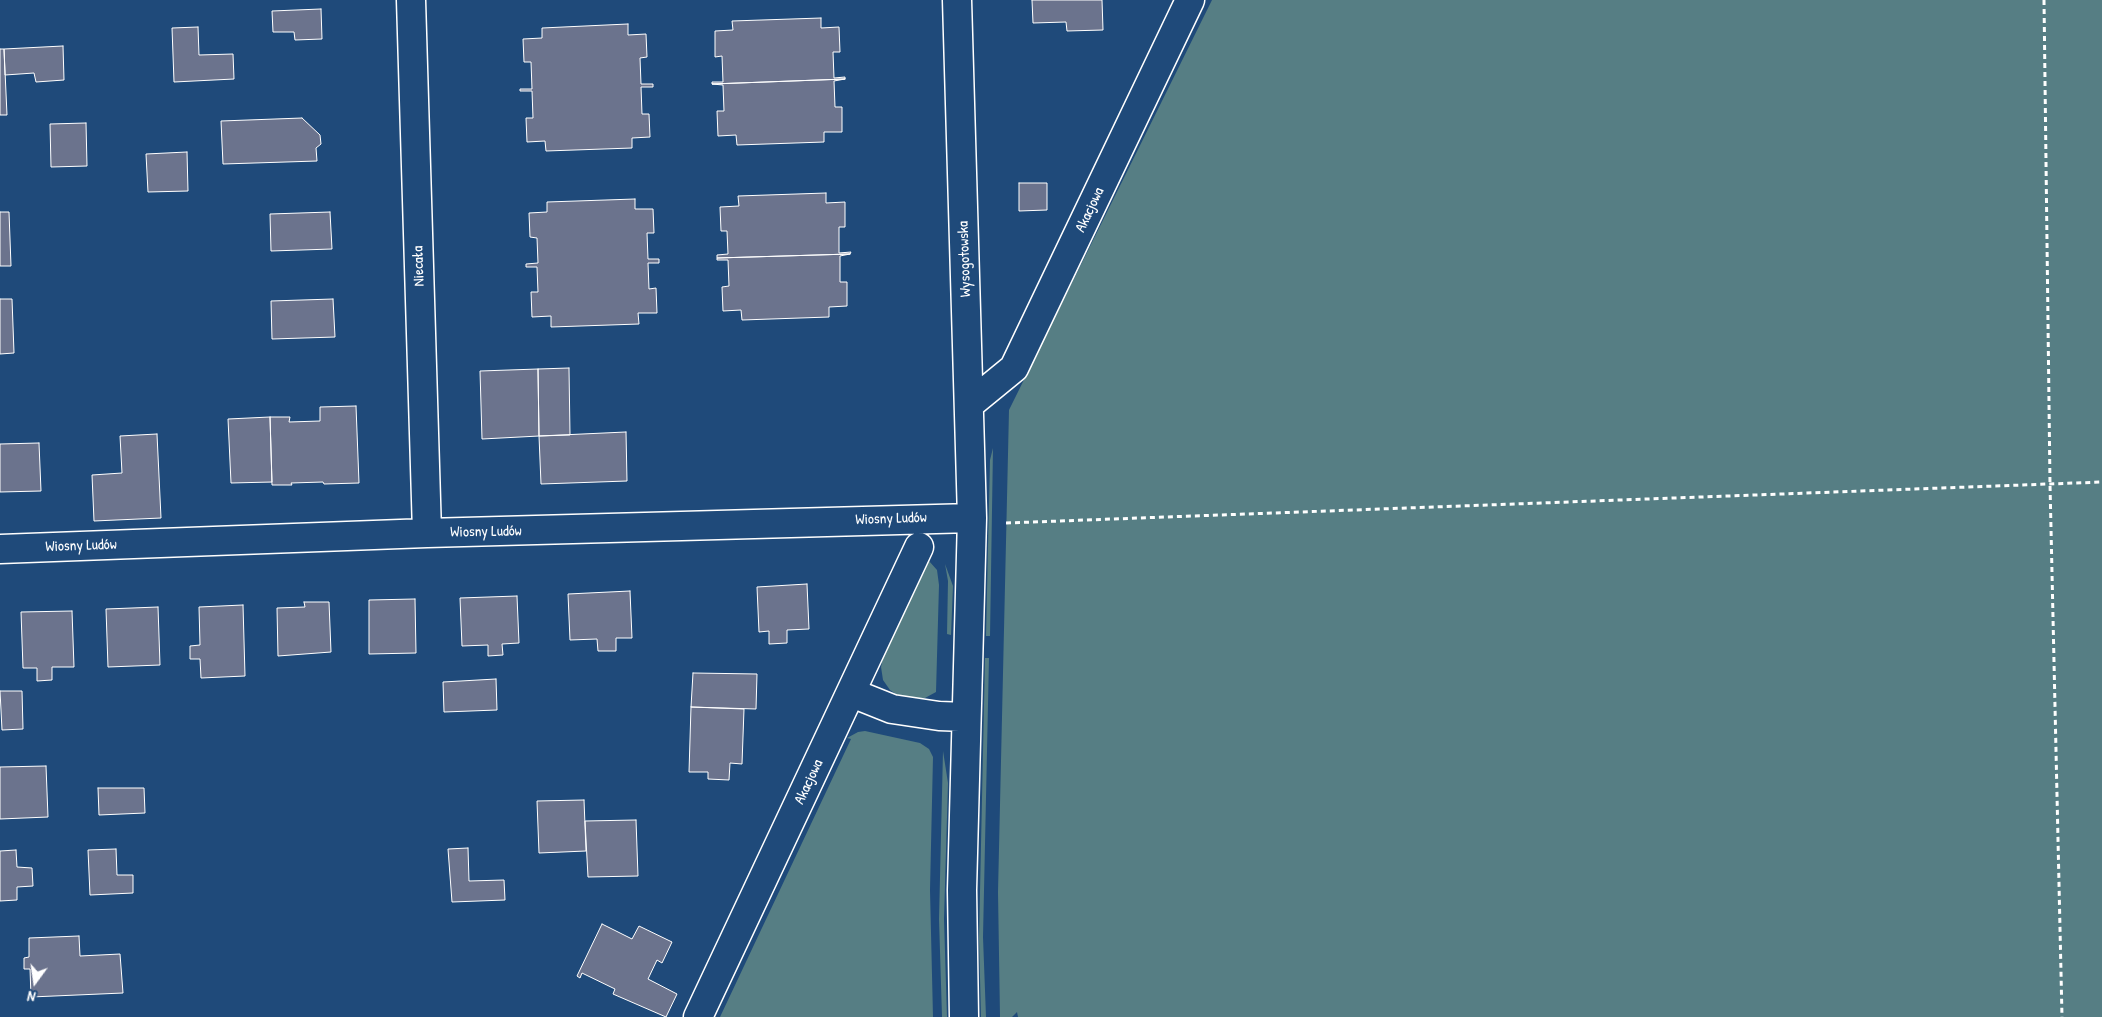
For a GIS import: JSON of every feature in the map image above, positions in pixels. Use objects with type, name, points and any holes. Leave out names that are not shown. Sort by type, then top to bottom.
[{"type":"street","name":"Niecała","points":[[411,0],[427,533]]},
{"type":"street","name":"Wysogotowska","points":[[957,0],[972,518],[962,890],[964,1017]]},
{"type":"street","name":"Akacjowa","points":[[970,404],[1014,368],[1190,0]]},
{"type":"street","name":"Wiosny Ludów","points":[[0,549],[427,533],[972,518]]},
{"type":"street","name":"Akacjowa","points":[[698,1017],[919,547]]},
{"type":"street","points":[[852,693],[892,709],[939,716],[966,717]]},
{"type":"path","points":[[2044,0],[2050,484],[2062,1017]]},
{"type":"path","points":[[1007,523],[2102,482]]},
{"type":"green space","points":[[1212,0],[2102,0],[2102,1017],[1018,1017],[1017,1012],[1012,1017],[1000,1017],[998,892],[1009,410]]},
{"type":"green space","points":[[993,448],[990,636],[986,636],[990,460]]},
{"type":"green space","points":[[929,561],[937,570],[939,585],[936,692],[925,698],[915,699],[899,696],[890,690],[883,680],[881,667],[884,653]]},
{"type":"green space","points":[[945,564],[953,586],[951,635],[947,634],[948,581]]},
{"type":"green space","points":[[985,658],[989,658],[983,937],[986,1017],[981,1017],[979,938]]},
{"type":"green space","points":[[865,731],[920,743],[929,749],[933,757],[930,890],[933,1017],[720,1017],[851,739],[847,738],[858,732]]},
{"type":"green space","points":[[943,751],[948,783],[944,919],[947,1017],[942,1017],[939,919]]},
{"type":"building","points":[[1032,0],[1102,0],[1103,30],[1067,31],[1066,22],[1033,23]]},
{"type":"building","points":[[321,9],[322,39],[295,40],[294,32],[273,32],[272,11]]},
{"type":"building","points":[[821,18],[821,28],[839,27],[840,52],[833,52],[834,78],[845,77],[845,79],[712,84],[712,82],[723,82],[722,56],[715,57],[715,31],[733,30],[732,21]]},
{"type":"building","points":[[628,24],[628,35],[646,34],[647,57],[640,58],[641,84],[653,84],[653,87],[641,87],[642,114],[649,114],[650,137],[632,138],[632,148],[546,151],[545,141],[527,142],[526,118],[533,118],[532,91],[520,91],[520,89],[532,89],[531,62],[524,62],[523,39],[542,38],[542,28]]},
{"type":"building","points":[[198,27],[199,55],[233,54],[234,79],[174,82],[172,28]]},
{"type":"building","points":[[63,46],[64,80],[36,82],[34,73],[5,75],[4,49]]},
{"type":"building","points":[[0,49],[4,49],[7,115],[0,115]]},
{"type":"building","points":[[845,79],[834,81],[835,107],[842,107],[842,132],[824,132],[824,142],[737,145],[736,135],[718,136],[717,111],[724,111],[723,85],[712,84]]},
{"type":"building","points":[[302,118],[320,135],[321,144],[316,148],[317,161],[223,164],[221,121]]},
{"type":"building","points":[[86,123],[87,166],[51,167],[50,124]]},
{"type":"building","points":[[187,152],[188,191],[148,192],[146,154]]},
{"type":"building","points":[[1019,183],[1047,183],[1047,210],[1019,211]]},
{"type":"building","points":[[826,193],[826,203],[845,202],[845,227],[839,227],[839,253],[851,252],[850,254],[717,258],[717,255],[728,254],[727,231],[721,231],[720,207],[739,206],[738,196]]},
{"type":"building","points":[[635,199],[635,209],[653,209],[654,233],[647,233],[648,259],[659,259],[659,263],[648,263],[649,289],[656,288],[657,313],[638,313],[639,324],[551,327],[551,316],[532,317],[531,292],[538,292],[537,267],[526,267],[526,264],[538,263],[537,238],[530,237],[529,213],[547,212],[547,202]]},
{"type":"building","points":[[0,212],[9,212],[11,266],[0,266]]},
{"type":"building","points":[[330,212],[332,249],[271,251],[270,214]]},
{"type":"building","points":[[850,254],[840,256],[840,282],[847,282],[847,306],[829,307],[829,317],[742,320],[741,310],[723,311],[722,287],[729,286],[728,260],[717,260],[717,258]]},
{"type":"building","points":[[0,299],[12,299],[14,353],[0,354]]},
{"type":"building","points":[[333,299],[335,337],[272,339],[271,301]]},
{"type":"building","points":[[569,368],[570,435],[539,436],[538,369]]},
{"type":"building","points":[[538,369],[539,436],[482,439],[480,371]]},
{"type":"building","points":[[356,406],[359,483],[324,484],[323,482],[272,485],[270,417],[290,417],[289,422],[320,421],[320,407]]},
{"type":"building","points":[[270,417],[272,482],[231,483],[228,419]]},
{"type":"building","points":[[626,432],[627,481],[541,484],[539,436]]},
{"type":"building","points":[[157,434],[161,518],[94,521],[92,475],[122,473],[120,436]]},
{"type":"building","points":[[39,443],[41,491],[0,492],[0,444]]},
{"type":"building","points":[[807,584],[809,629],[787,630],[787,643],[769,644],[769,631],[759,632],[757,587]]},
{"type":"building","points":[[630,591],[632,638],[616,638],[616,651],[598,651],[597,639],[570,640],[568,594]]},
{"type":"building","points":[[517,596],[519,643],[502,644],[503,655],[488,656],[488,645],[462,646],[460,598]]},
{"type":"building","points":[[415,599],[416,653],[369,654],[369,600]]},
{"type":"building","points":[[304,602],[329,602],[331,652],[278,656],[277,608],[305,607]]},
{"type":"building","points":[[243,605],[245,676],[201,678],[200,659],[190,659],[190,646],[200,645],[199,607]]},
{"type":"building","points":[[158,607],[160,665],[108,667],[106,609]]},
{"type":"building","points":[[72,611],[74,667],[52,667],[52,680],[37,681],[37,668],[23,668],[21,612]]},
{"type":"building","points":[[693,673],[757,674],[756,709],[691,707]]},
{"type":"building","points":[[496,679],[497,710],[444,712],[443,682]]},
{"type":"building","points":[[0,691],[22,691],[23,729],[2,730]]},
{"type":"building","points":[[691,707],[744,709],[742,764],[730,763],[729,780],[708,779],[708,772],[689,772]]},
{"type":"building","points":[[46,766],[48,817],[0,819],[0,767]]},
{"type":"building","points":[[98,788],[144,788],[145,813],[99,815]]},
{"type":"building","points":[[584,800],[586,851],[539,853],[537,801]]},
{"type":"building","points":[[636,820],[638,876],[588,877],[585,821]]},
{"type":"building","points":[[468,848],[469,881],[504,880],[505,900],[452,902],[448,849]]},
{"type":"building","points":[[116,849],[117,875],[133,875],[133,893],[90,895],[88,850]]},
{"type":"building","points":[[16,850],[17,867],[32,868],[33,886],[17,887],[17,900],[0,901],[0,851]]},
{"type":"building","points":[[602,924],[632,939],[639,926],[672,942],[662,963],[657,960],[648,979],[677,994],[666,1017],[613,994],[615,989],[582,973],[580,978],[577,976]]},
{"type":"building","points":[[79,936],[80,956],[120,954],[123,993],[31,997],[30,969],[24,969],[24,958],[29,957],[29,938]]}]
